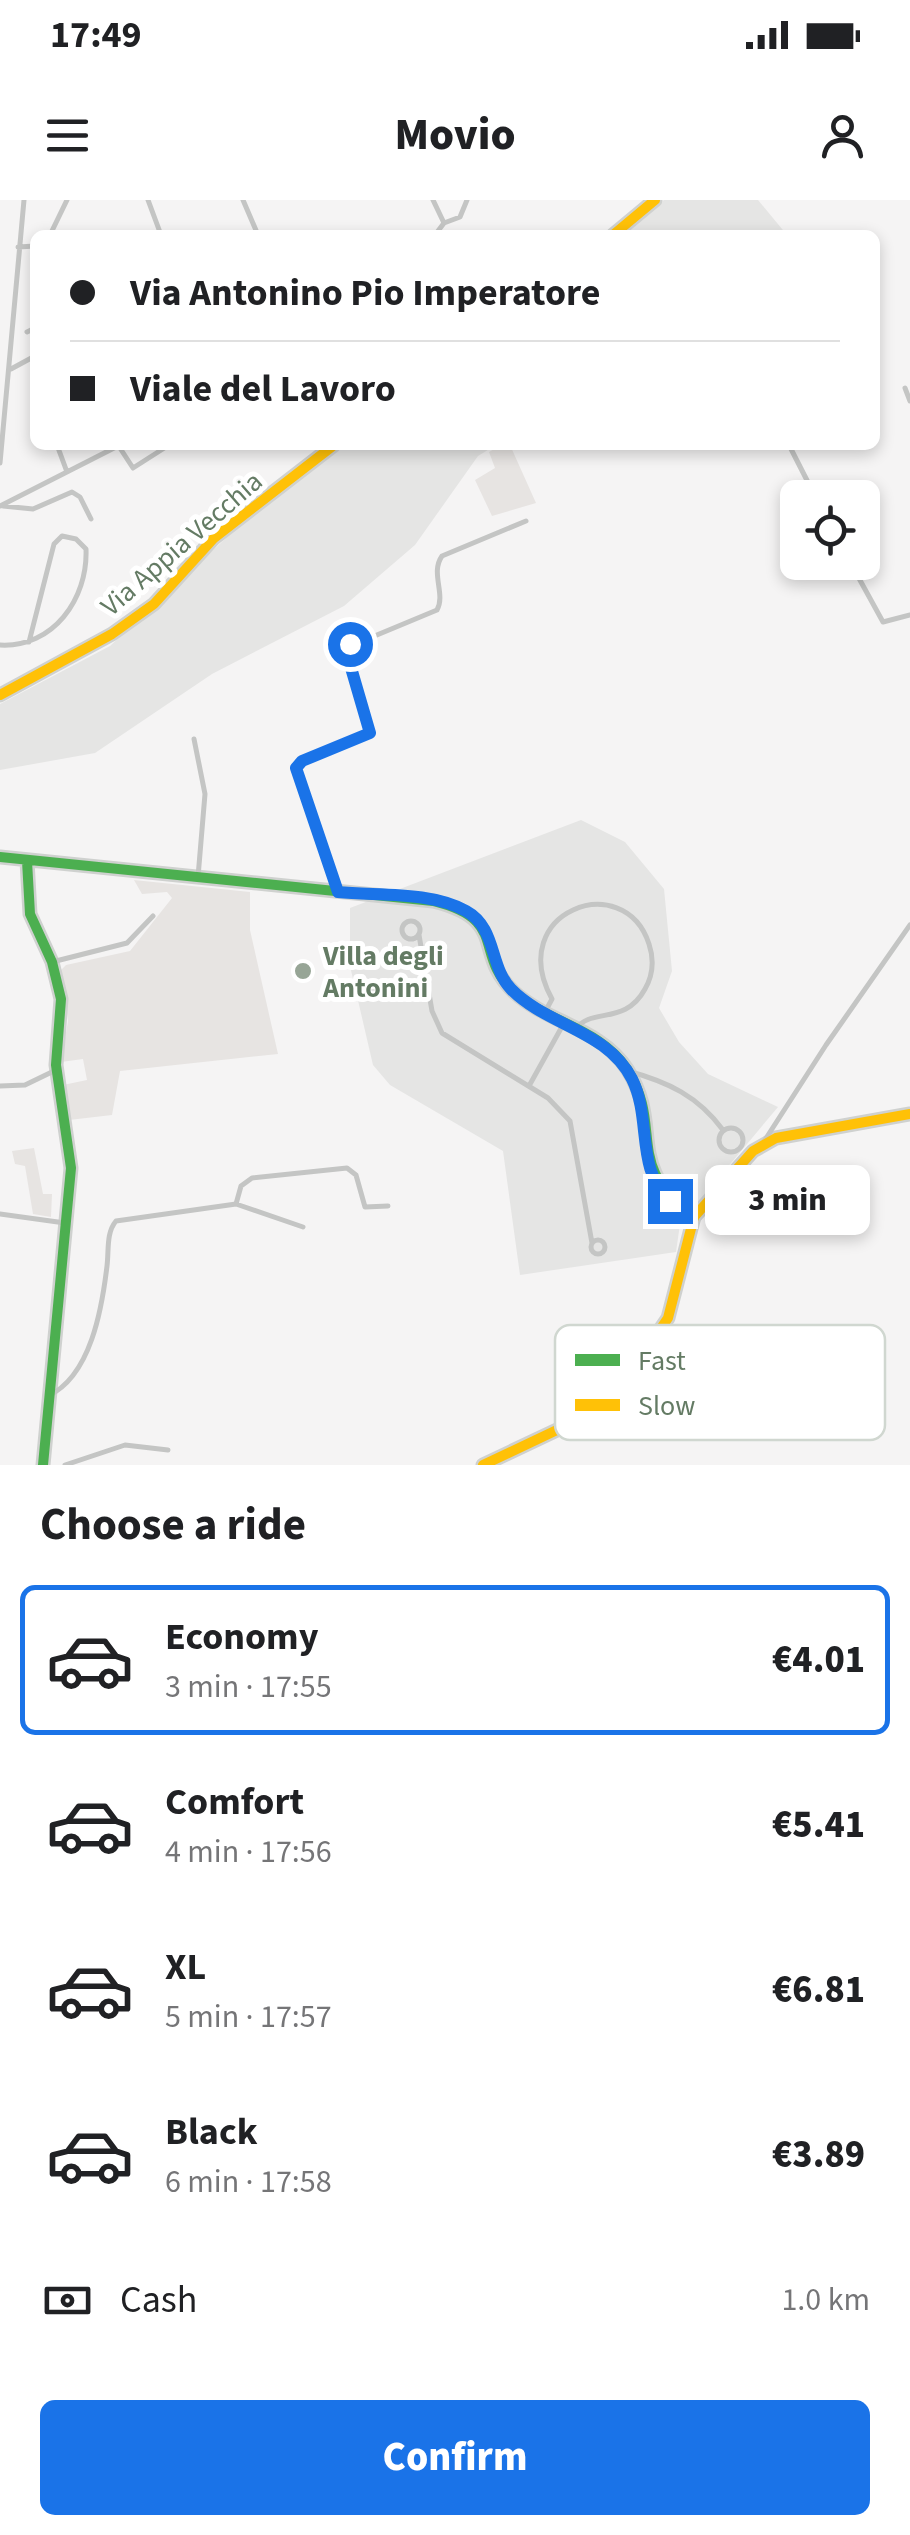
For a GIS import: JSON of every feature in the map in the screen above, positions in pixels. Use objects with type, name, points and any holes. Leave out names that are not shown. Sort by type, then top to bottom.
[{"type":"street","points":[[0,463],[12,369],[24,200]]},
{"type":"street","points":[[52,230],[67,200]]},
{"type":"street","points":[[148,200],[159,230]]},
{"type":"street","points":[[244,200],[256,230]]},
{"type":"street","points":[[433,200],[444,223]]},
{"type":"street","points":[[439,230],[444,223],[460,217],[468,200]]},
{"type":"street","points":[[619,230],[656,200]]},
{"type":"street","points":[[18,247],[30,246]]},
{"type":"street","points":[[12,369],[30,360]]},
{"type":"street","points":[[905,388],[910,401]]},
{"type":"street","points":[[59,450],[67,472]]},
{"type":"street","points":[[0,506],[110,450]]},
{"type":"street","points":[[120,450],[131,467],[162,450]]},
{"type":"street","name":"Via Appia Vecchia","points":[[0,696],[126,625],[154,604],[214,538],[319,450]]},
{"type":"street","points":[[791,450],[806,480]]},
{"type":"street","points":[[0,506],[32,510],[72,492],[80,497],[91,520]]},
{"type":"street","points":[[338,892],[296,768],[302,761],[370,733],[348,647],[437,610],[440,604],[436,568],[440,558],[526,521]]},
{"type":"street","points":[[0,645],[29,642],[59,625],[76,597],[86,557],[84,545],[76,538],[64,536],[55,542],[29,642]]},
{"type":"street","points":[[860,580],[881,620],[887,624],[910,615]]},
{"type":"street","points":[[194,739],[205,789],[198,877]]},
{"type":"street","points":[[0,857],[433,901],[466,911],[486,931],[509,986],[606,1047],[628,1071],[639,1098],[654,1183],[670,1201],[694,1217]]},
{"type":"street","points":[[26,862],[29,911],[52,962],[62,1008],[56,1070],[71,1168],[43,1465]]},
{"type":"street","points":[[546,1012],[552,999],[542,979],[539,957],[550,927],[567,912],[585,906],[603,905],[624,912],[648,942],[652,964],[648,984],[627,1008],[610,1016],[584,1018],[576,1029]]},
{"type":"street","points":[[52,962],[127,943],[153,916]]},
{"type":"street","points":[[663,1325],[694,1217],[764,1143],[826,1045],[910,925]]},
{"type":"street","points":[[419,935],[432,1012],[442,1034],[556,1104],[573,1128],[592,1244]]},
{"type":"street","points":[[529,1086],[564,1022]]},
{"type":"street","points":[[0,1086],[25,1085],[56,1070]]},
{"type":"street","points":[[628,1071],[662,1081],[693,1098],[724,1130]]},
{"type":"street","points":[[764,1143],[910,1114]]},
{"type":"street","points":[[724,1130],[740,1131],[743,1141],[738,1150],[726,1151],[720,1145],[724,1130]]},
{"type":"street","points":[[236,1204],[242,1185],[252,1178],[347,1168],[356,1175],[364,1206],[388,1206]]},
{"type":"street","points":[[48,1396],[72,1378],[88,1346],[103,1291],[114,1223],[236,1204],[303,1227]]},
{"type":"street","points":[[0,1214],[66,1223]]},
{"type":"street","points":[[482,1465],[555,1431]]},
{"type":"street","points":[[66,1465],[128,1445],[168,1450]]},
{"type":"shaded area","points":[[664,200],[758,200],[783,230],[628,230]]},
{"type":"shaded area","points":[[339,450],[488,450],[478,456],[415,545],[344,606],[212,674],[95,753],[0,770],[0,704],[110,646],[239,526]]},
{"type":"shaded area","points":[[512,450],[536,503],[492,516],[475,480],[495,468],[489,452]]},
{"type":"shaded area","points":[[581,820],[625,842],[664,889],[672,971],[659,1008],[679,1042],[708,1074],[778,1107],[680,1224],[676,1252],[520,1275],[503,1151],[390,1085],[373,1065],[350,966],[350,908]]},
{"type":"shaded area","points":[[134,880],[250,892],[250,930],[278,1054],[120,1071],[112,1115],[69,1120],[63,1085],[87,1080],[83,1059],[61,1062],[68,1021],[61,970],[66,965],[130,951],[172,898],[167,892],[142,894]]},
{"type":"shaded area","points":[[34,1148],[43,1194],[52,1194],[51,1217],[33,1214],[25,1166],[15,1164],[12,1151]]},
{"type":"traffic: fast","points":[[0,857],[433,901],[457,909],[481,928],[494,964],[514,992],[603,1044],[627,1069],[638,1090],[651,1163],[672,1198],[694,1217]]},
{"type":"traffic: fast","points":[[27,861],[30,914],[52,962],[61,999],[56,1065],[71,1168],[43,1465]]},
{"type":"traffic: slow","points":[[619,230],[655,200]]},
{"type":"traffic: slow","points":[[0,695],[112,634],[154,604],[214,538],[328,450]]},
{"type":"traffic: slow","points":[[663,1325],[694,1217],[753,1151],[776,1138],[910,1114]]},
{"type":"traffic: slow","points":[[483,1465],[555,1431]]},
{"type":"place","name":"Villa degli Antonini","points":[[303,971]]},
{"type":"route","points":[[350,644],[347,654],[370,733],[302,761],[296,768],[338,892],[444,903],[476,919],[516,994],[600,1043],[626,1068],[639,1098],[652,1177],[670,1201]]}]
